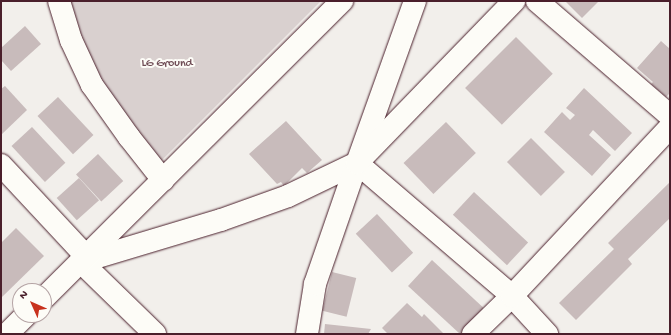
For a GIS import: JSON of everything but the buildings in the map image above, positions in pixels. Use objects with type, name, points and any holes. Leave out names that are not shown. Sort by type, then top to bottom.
[{"type":"street","points":[[59,1],[71,40],[92,85],[129,137],[163,180]]},
{"type":"street","points":[[52,290],[342,1]]},
{"type":"street","points":[[307,334],[314,284],[415,1]]},
{"type":"street","points":[[83,259],[222,220],[288,196],[357,163],[514,1]]},
{"type":"street","points":[[537,1],[670,116]]},
{"type":"street","points":[[473,334],[512,296],[670,127]]},
{"type":"street","points":[[357,163],[512,296],[547,334]]},
{"type":"street","points":[[1,165],[83,259],[155,334]]},
{"type":"street","points":[[7,334],[18,323]]},
{"type":"green space","name":"LG Ground","points":[[68,1],[321,1],[160,162],[98,78],[79,38]]}]
